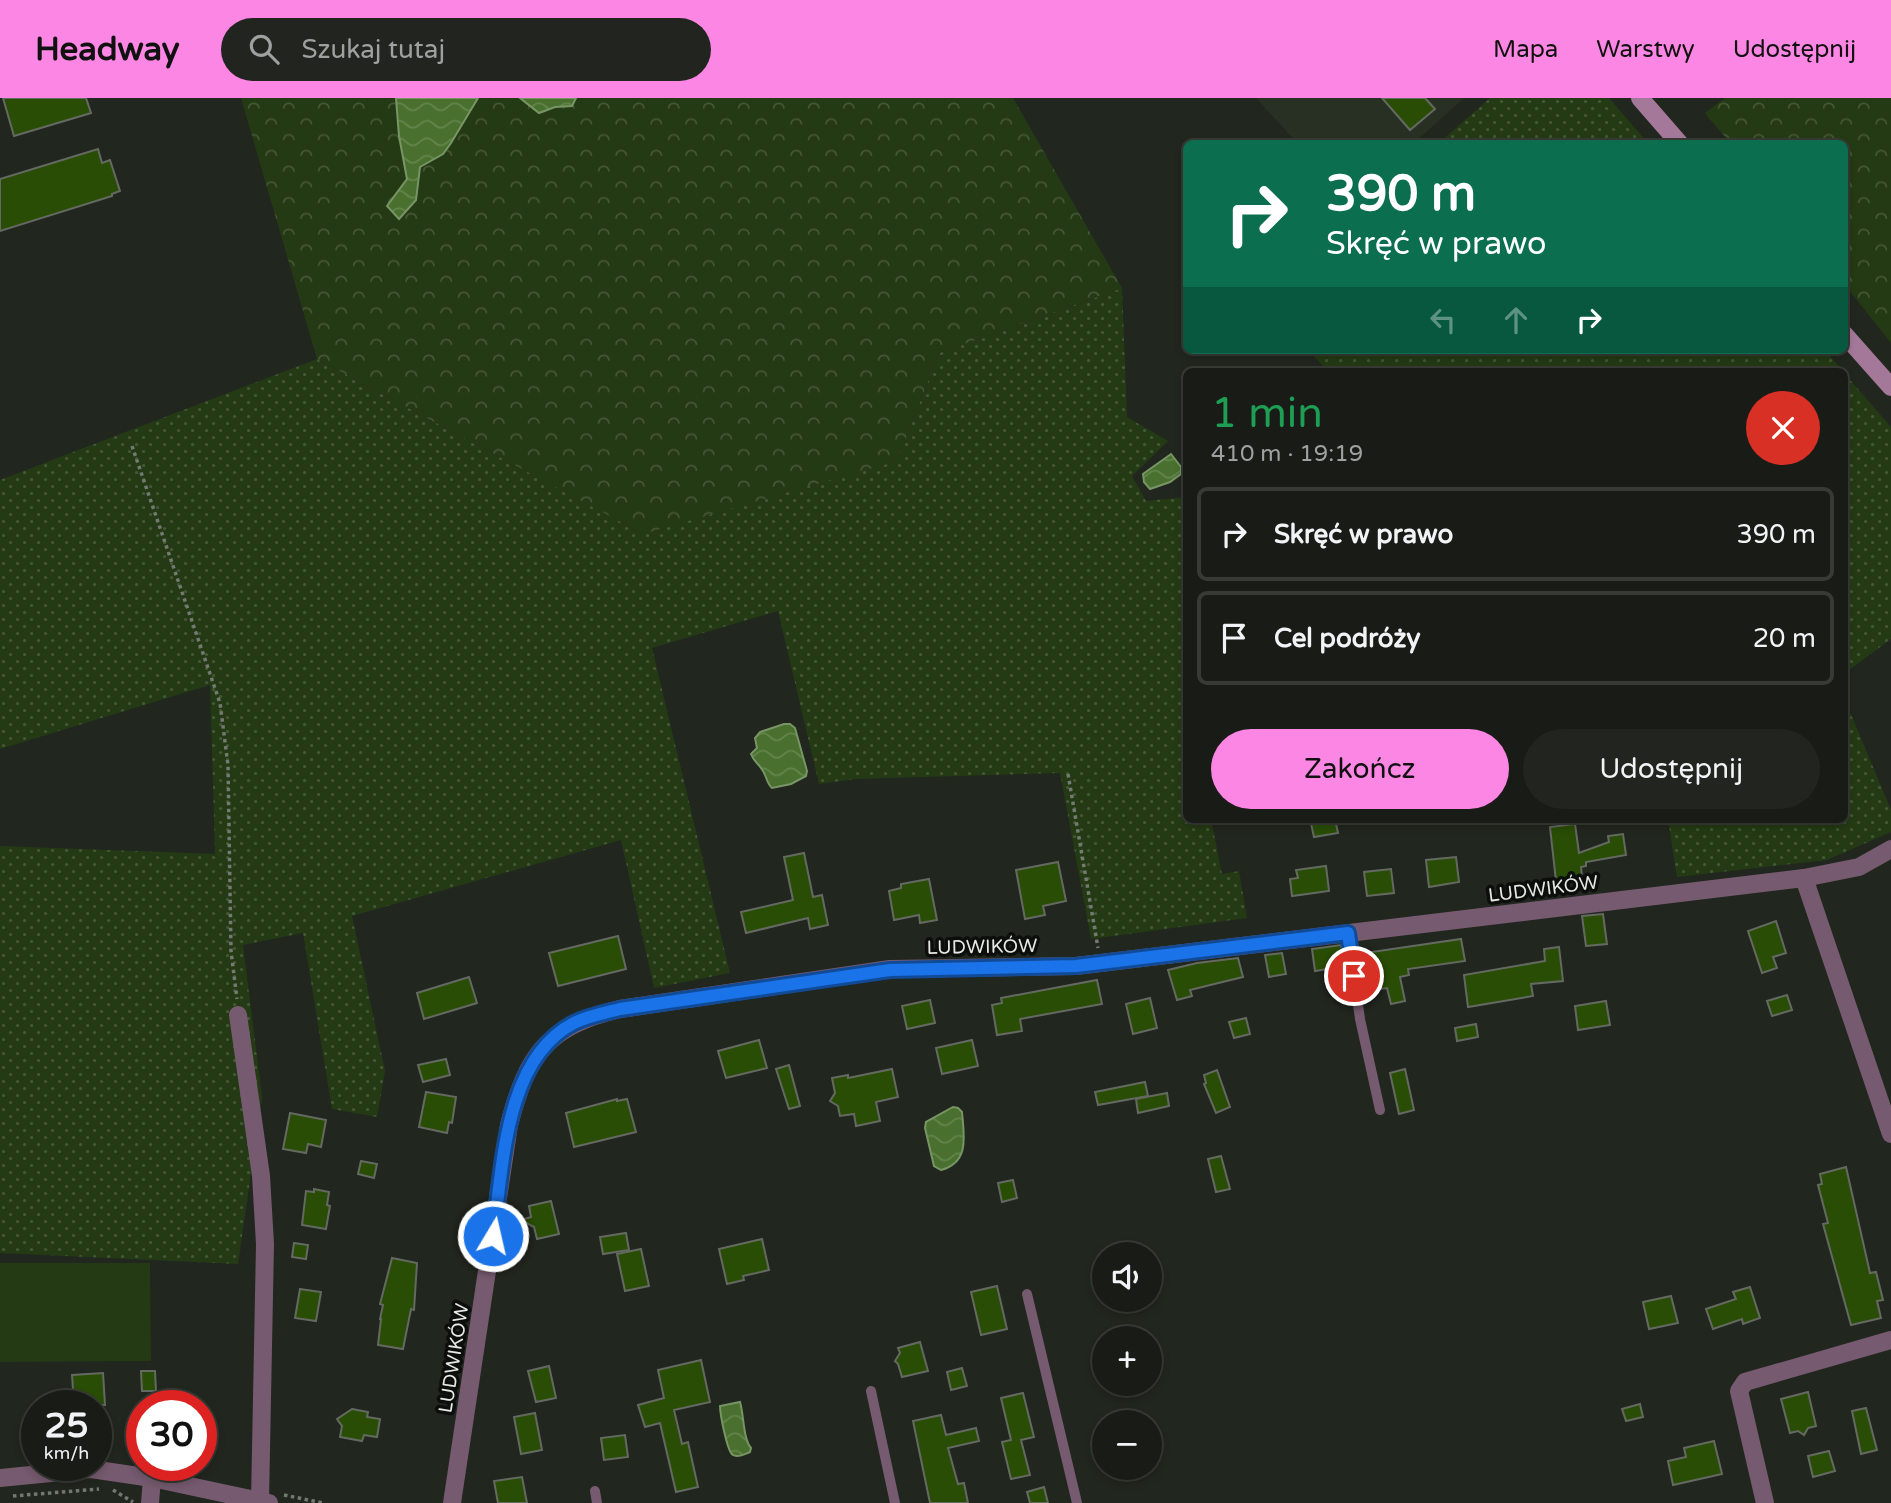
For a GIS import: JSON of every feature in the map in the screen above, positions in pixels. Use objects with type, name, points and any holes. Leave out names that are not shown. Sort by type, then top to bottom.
[{"type":"main road","points":[[1640,98],[1676,140]]},
{"type":"main road","points":[[1848,339],[1891,387]]},
{"type":"street","name":"LUDWIKÓW","points":[[452,1503],[509,1125],[524,1076],[538,1053],[571,1024],[592,1015],[620,1009],[890,970],[1076,966],[1804,878],[1859,867],[1891,849]]},
{"type":"street","points":[[1804,878],[1891,1134]]},
{"type":"street","points":[[166,1481],[265,1502],[265,1244],[261,1176],[238,1015]]},
{"type":"street","points":[[1765,1503],[1739,1391],[1745,1382],[1891,1340]]},
{"type":"street","points":[[0,1478],[91,1469],[126,1474]]},
{"type":"street","points":[[150,1503],[152,1481]]},
{"type":"lane","points":[[1348,933],[1360,1019],[1380,1110]]},
{"type":"lane","points":[[1027,1294],[1077,1503]]},
{"type":"lane","points":[[871,1391],[895,1503]]},
{"type":"lane","points":[[595,1491],[597,1503]]},
{"type":"path","points":[[132,446],[220,703],[228,778],[232,951],[238,1015]]},
{"type":"path","points":[[1068,774],[1100,963]]},
{"type":"path","points":[[1,1497],[109,1488],[134,1503]]},
{"type":"shaded area","points":[[1256,98],[1464,98],[1417,140],[1294,140]]},
{"type":"green space","points":[[241,98],[1013,98],[1122,288],[939,353],[897,461],[643,534],[317,359]]},
{"type":"green space","points":[[1490,98],[1609,98],[1645,140],[1442,140]]},
{"type":"green space","points":[[1725,98],[1891,98],[1891,343],[1848,289],[1848,140],[1728,140],[1705,113]]},
{"type":"green space","points":[[1122,288],[1127,417],[1168,441],[1132,476],[1146,501],[1183,497],[1183,823],[1212,823],[1222,874],[1239,871],[1247,918],[1091,939],[1060,773],[855,779],[819,784],[778,611],[652,648],[730,973],[654,988],[621,840],[352,916],[385,1071],[377,1117],[332,1109],[303,933],[243,945],[262,1097],[238,1264],[0,1253],[0,846],[215,854],[210,685],[0,749],[0,480],[317,359],[638,531],[897,461],[939,353]]},
{"type":"green space","points":[[1312,354],[1828,354],[1840,368],[1325,368]]},
{"type":"green space","points":[[1848,378],[1891,427],[1891,639],[1848,671]]},
{"type":"green space","points":[[1848,707],[1891,810],[1891,832],[1827,860],[1677,877],[1669,823],[1848,823]]},
{"type":"green space","points":[[0,1263],[150,1263],[151,1361],[0,1362]]},
{"type":"water","points":[[396,98],[478,98],[443,154],[420,167],[416,200],[399,219],[387,206],[407,179],[399,136]]},
{"type":"water","points":[[520,98],[576,98],[572,106],[555,107],[539,113]]},
{"type":"water","points":[[1171,454],[1181,467],[1181,474],[1170,482],[1150,489],[1144,482],[1143,474]]},
{"type":"water","points":[[784,724],[795,728],[807,771],[806,776],[791,784],[772,788],[751,754],[757,748],[755,738],[760,732]]},
{"type":"water","points":[[953,1107],[962,1112],[963,1147],[957,1161],[941,1170],[934,1166],[926,1122]]},
{"type":"water","points":[[740,1402],[746,1439],[751,1448],[750,1452],[737,1456],[733,1455],[728,1447],[720,1406]]},
{"type":"building","points":[[3,98],[86,98],[91,113],[14,136]]},
{"type":"building","points":[[1382,98],[1425,98],[1435,109],[1410,130]]},
{"type":"building","points":[[98,149],[102,163],[110,160],[120,191],[112,196],[0,231],[0,179]]},
{"type":"building","points":[[1311,823],[1336,823],[1338,833],[1314,837]]},
{"type":"building","points":[[1575,824],[1579,853],[1609,842],[1608,836],[1623,834],[1626,855],[1586,862],[1586,866],[1581,867],[1582,877],[1556,881],[1550,827]]},
{"type":"building","points":[[804,853],[813,897],[822,895],[828,925],[810,929],[808,918],[746,933],[741,912],[793,900],[784,857]]},
{"type":"building","points":[[1456,857],[1459,882],[1429,887],[1426,860]]},
{"type":"building","points":[[1058,862],[1066,901],[1043,906],[1045,915],[1025,919],[1016,870]]},
{"type":"building","points":[[1326,866],[1329,891],[1292,896],[1290,879],[1298,878],[1296,870]]},
{"type":"building","points":[[1391,869],[1394,893],[1367,896],[1364,872]]},
{"type":"building","points":[[929,879],[937,920],[920,923],[919,915],[894,920],[889,891],[901,888],[901,884]]},
{"type":"building","points":[[1603,914],[1607,944],[1586,946],[1582,916]]},
{"type":"building","points":[[1776,921],[1786,953],[1773,957],[1777,968],[1762,973],[1748,931]]},
{"type":"building","points":[[618,936],[626,969],[558,986],[549,953]]},
{"type":"building","points":[[1461,939],[1465,961],[1408,969],[1409,975],[1400,977],[1405,1001],[1391,1004],[1387,988],[1372,990],[1371,984],[1362,982],[1358,954]]},
{"type":"building","points":[[1341,945],[1347,981],[1338,982],[1337,974],[1333,975],[1333,968],[1315,971],[1312,949]]},
{"type":"building","points":[[1559,947],[1563,981],[1531,984],[1533,996],[1468,1007],[1464,975],[1545,961],[1544,949]]},
{"type":"building","points":[[1282,953],[1286,974],[1269,977],[1265,955]]},
{"type":"building","points":[[1238,958],[1243,977],[1190,990],[1192,996],[1177,1000],[1168,970]]},
{"type":"building","points":[[469,977],[477,1003],[424,1019],[417,993]]},
{"type":"building","points":[[1097,980],[1102,1004],[1020,1019],[1022,1031],[997,1035],[992,1005],[1002,1003],[1001,998]]},
{"type":"building","points":[[1787,995],[1792,1010],[1772,1016],[1767,1001]]},
{"type":"building","points":[[1150,998],[1157,1028],[1133,1034],[1126,1004]]},
{"type":"building","points":[[930,1000],[935,1023],[907,1029],[902,1006]]},
{"type":"building","points":[[1606,1001],[1610,1025],[1578,1030],[1575,1006]]},
{"type":"building","points":[[1246,1018],[1250,1034],[1234,1038],[1229,1022]]},
{"type":"building","points":[[1476,1024],[1478,1037],[1457,1041],[1455,1028]]},
{"type":"building","points":[[759,1040],[767,1068],[726,1078],[718,1051]]},
{"type":"building","points":[[972,1040],[978,1066],[942,1074],[936,1048]]},
{"type":"building","points":[[446,1059],[450,1075],[423,1082],[418,1065]]},
{"type":"building","points":[[789,1065],[800,1106],[789,1109],[776,1069]]},
{"type":"building","points":[[892,1069],[898,1097],[876,1102],[880,1121],[856,1126],[854,1114],[840,1116],[838,1106],[830,1101],[835,1093],[832,1078],[848,1075],[848,1078]]},
{"type":"building","points":[[1405,1069],[1414,1110],[1399,1114],[1390,1073]]},
{"type":"building","points":[[1217,1070],[1230,1107],[1216,1113],[1204,1084],[1204,1075]]},
{"type":"building","points":[[1145,1082],[1148,1096],[1098,1105],[1095,1092]]},
{"type":"building","points":[[426,1092],[456,1097],[452,1123],[449,1122],[447,1133],[419,1127]]},
{"type":"building","points":[[1167,1093],[1169,1106],[1138,1113],[1136,1099]]},
{"type":"building","points":[[617,1099],[627,1099],[636,1132],[574,1147],[566,1113]]},
{"type":"building","points":[[290,1113],[326,1120],[321,1147],[308,1144],[306,1153],[283,1149]]},
{"type":"building","points":[[1221,1156],[1230,1189],[1216,1192],[1208,1159]]},
{"type":"building","points":[[361,1161],[377,1164],[374,1178],[358,1174]]},
{"type":"building","points":[[1846,1167],[1870,1273],[1876,1272],[1883,1300],[1877,1301],[1881,1318],[1851,1325],[1823,1224],[1828,1223],[1818,1185],[1822,1184],[1820,1174]]},
{"type":"building","points":[[1013,1180],[1017,1198],[1002,1202],[998,1183]]},
{"type":"building","points":[[314,1189],[329,1192],[327,1205],[330,1206],[326,1229],[302,1225],[306,1191],[314,1192]]},
{"type":"building","points":[[551,1201],[559,1234],[537,1239],[534,1227],[521,1220],[531,1217],[529,1206]]},
{"type":"building","points":[[626,1233],[629,1250],[603,1254],[600,1237]]},
{"type":"building","points":[[762,1239],[769,1270],[743,1276],[744,1280],[727,1284],[719,1249]]},
{"type":"building","points":[[294,1243],[308,1245],[306,1259],[292,1257]]},
{"type":"building","points":[[641,1249],[649,1286],[625,1291],[617,1254]]},
{"type":"building","points":[[392,1258],[417,1263],[414,1310],[411,1309],[403,1349],[378,1345],[383,1305],[380,1304]]},
{"type":"building","points":[[997,1286],[1007,1329],[981,1335],[971,1292]]},
{"type":"building","points":[[1750,1287],[1760,1318],[1743,1324],[1742,1319],[1713,1329],[1706,1309],[1736,1299],[1733,1292]]},
{"type":"building","points":[[300,1289],[321,1292],[316,1321],[295,1318]]},
{"type":"building","points":[[1671,1296],[1678,1323],[1649,1329],[1643,1302]]},
{"type":"building","points":[[920,1342],[928,1371],[902,1377],[895,1361],[900,1353],[898,1348]]},
{"type":"building","points":[[701,1360],[710,1402],[674,1410],[682,1444],[688,1442],[698,1487],[676,1492],[660,1423],[645,1427],[638,1405],[664,1398],[658,1370]]},
{"type":"building","points":[[549,1366],[556,1398],[536,1402],[528,1371]]},
{"type":"building","points":[[962,1368],[967,1386],[951,1390],[947,1372]]},
{"type":"building","points":[[141,1371],[155,1371],[156,1390],[142,1390]]},
{"type":"building","points":[[103,1373],[104,1390],[73,1390],[72,1375]]},
{"type":"building","points":[[1808,1392],[1816,1426],[1808,1428],[1804,1435],[1798,1431],[1790,1433],[1781,1399]]},
{"type":"building","points":[[1023,1393],[1034,1437],[1021,1440],[1030,1475],[1011,1479],[1002,1442],[1011,1440],[1001,1398]]},
{"type":"building","points":[[1640,1404],[1643,1417],[1626,1421],[1622,1409]]},
{"type":"building","points":[[1866,1408],[1877,1450],[1861,1454],[1852,1411]]},
{"type":"building","points":[[352,1409],[368,1412],[367,1417],[380,1419],[377,1437],[364,1435],[362,1441],[340,1437],[342,1426],[337,1419]]},
{"type":"building","points":[[535,1413],[542,1450],[521,1454],[514,1417]]},
{"type":"building","points":[[941,1415],[946,1435],[976,1428],[979,1441],[948,1448],[958,1484],[964,1483],[968,1503],[930,1503],[913,1421]]},
{"type":"building","points":[[625,1435],[628,1457],[604,1460],[601,1438]]},
{"type":"building","points":[[1714,1441],[1722,1474],[1673,1485],[1668,1461],[1686,1457],[1684,1448]]},
{"type":"building","points":[[1829,1451],[1835,1471],[1813,1477],[1808,1456]]},
{"type":"building","points":[[522,1477],[527,1503],[498,1503],[494,1481]]},
{"type":"building","points":[[1044,1487],[1048,1503],[1030,1503],[1027,1492]]},
{"type":"route","points":[[493,1236],[509,1125],[524,1076],[538,1053],[553,1038],[571,1024],[592,1015],[890,970],[1076,966],[1348,933],[1354,976]]}]
